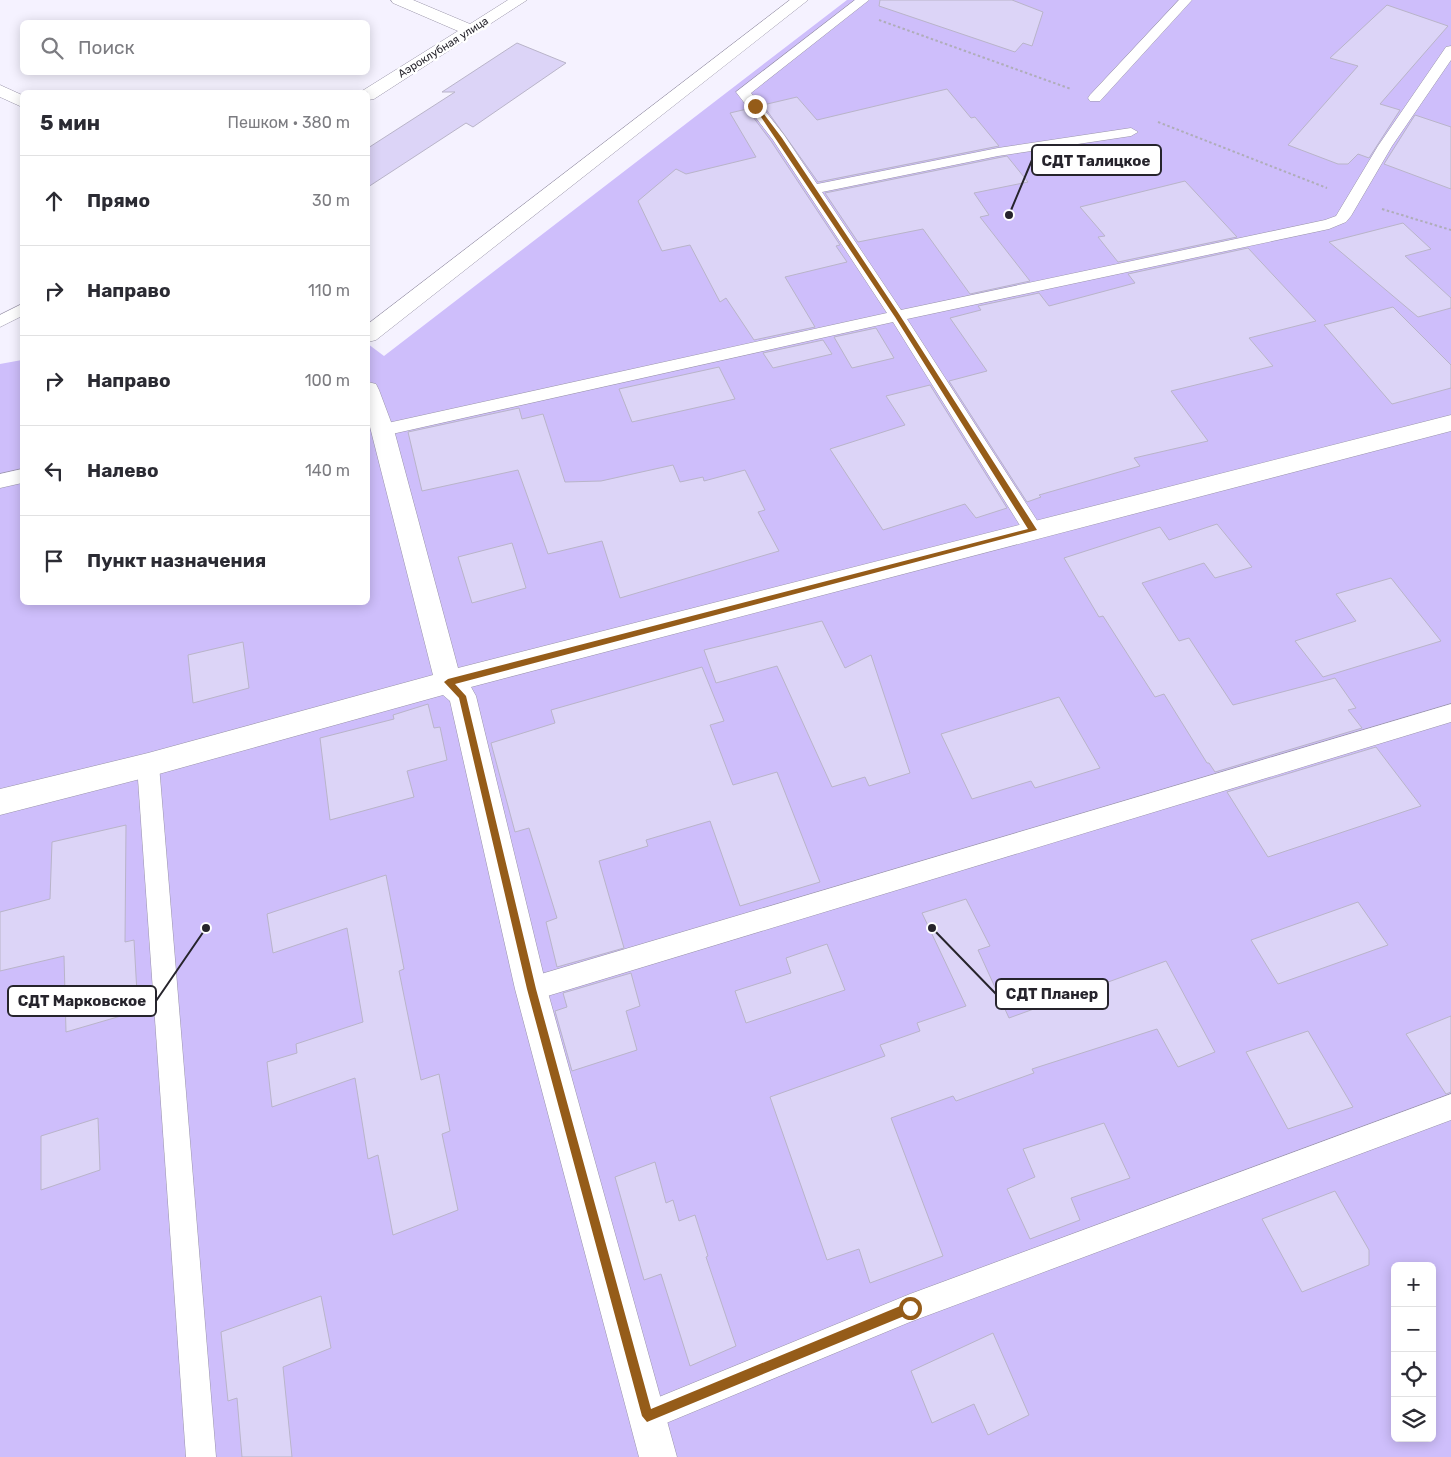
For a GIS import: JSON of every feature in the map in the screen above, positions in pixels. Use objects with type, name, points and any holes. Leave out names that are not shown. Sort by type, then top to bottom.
[{"type":"street","points":[[399,0],[471,30]]},
{"type":"street","name":"Аэроклубная улица","points":[[370,94],[519,0]]},
{"type":"street","points":[[370,333],[800,0]]},
{"type":"street","points":[[0,90],[20,101]]},
{"type":"street","points":[[374,412],[448,682],[462,696],[531,989],[658,1457]]},
{"type":"street","points":[[0,802],[148,765],[448,682],[1451,423]]},
{"type":"lane","points":[[863,0],[743,92],[779,138],[813,189],[897,316],[1033,530]]},
{"type":"lane","points":[[1095,98],[1186,0]]},
{"type":"lane","points":[[374,412],[897,316],[1199,254],[1335,222],[1346,213],[1385,146],[1451,50]]},
{"type":"lane","points":[[813,189],[998,152],[1131,132]]},
{"type":"lane","points":[[0,322],[20,310]]},
{"type":"lane","points":[[0,481],[20,476]]},
{"type":"lane","points":[[531,989],[824,902],[1179,792],[1451,713]]},
{"type":"lane","points":[[148,765],[201,1457]]},
{"type":"lane","points":[[647,1416],[910,1308],[1451,1107]]},
{"type":"shaded area","points":[[847,0],[1451,0],[1451,1457],[0,1457],[0,364],[20,360],[20,605],[370,605],[370,346],[384,356]]},
{"type":"building","points":[[880,0],[1012,0],[1043,12],[1032,46],[1023,43],[1015,52],[879,6]]},
{"type":"building","points":[[1387,5],[1448,26],[1380,104],[1400,110],[1369,158],[1358,154],[1348,164],[1338,164],[1288,145],[1358,66],[1330,58]]},
{"type":"building","points":[[517,43],[566,63],[473,127],[466,123],[370,186],[370,147],[455,92],[442,92]]},
{"type":"building","points":[[947,89],[971,118],[975,117],[999,146],[818,182],[763,105],[797,97],[817,120]]},
{"type":"building","points":[[747,109],[771,141],[840,245],[836,246],[847,262],[785,277],[815,327],[754,340],[726,298],[720,302],[690,245],[662,251],[638,201],[676,169],[686,174],[756,157],[730,113]]},
{"type":"building","points":[[1415,115],[1451,127],[1451,189],[1384,164]]},
{"type":"building","points":[[1007,156],[1028,182],[974,193],[989,215],[980,217],[1030,281],[970,294],[923,229],[858,242],[825,193]]},
{"type":"building","points":[[1185,181],[1237,237],[1118,262],[1098,237],[1105,236],[1080,207]]},
{"type":"building","points":[[1403,223],[1431,249],[1405,256],[1451,298],[1451,308],[1418,317],[1329,242]]},
{"type":"building","points":[[1248,248],[1316,321],[1249,338],[1273,366],[1171,391],[1208,441],[1134,458],[1140,466],[1039,495],[1041,497],[1027,502],[949,381],[987,371],[950,318],[981,310],[978,306],[1039,293],[1049,306],[1135,283],[1128,274]]},
{"type":"building","points":[[1393,307],[1451,365],[1451,388],[1392,404],[1324,325]]},
{"type":"building","points":[[876,328],[894,358],[852,368],[834,337]]},
{"type":"building","points":[[823,340],[832,354],[773,368],[763,353]]},
{"type":"building","points":[[719,367],[735,399],[632,422],[619,389]]},
{"type":"building","points":[[930,385],[1007,508],[976,518],[965,504],[883,530],[830,449],[905,425],[886,396]]},
{"type":"building","points":[[519,408],[522,419],[543,414],[565,482],[601,481],[673,465],[680,482],[703,477],[704,481],[745,470],[765,510],[758,512],[779,551],[620,598],[602,541],[548,554],[518,470],[422,491],[408,432]]},
{"type":"building","points":[[1217,524],[1252,567],[1215,578],[1204,563],[1142,583],[1179,641],[1189,638],[1233,705],[1335,678],[1356,708],[1348,710],[1362,728],[1215,772],[1207,763],[1164,694],[1155,697],[1103,616],[1099,617],[1064,558],[1160,527],[1169,540]]},
{"type":"building","points":[[512,543],[526,588],[472,603],[458,557]]},
{"type":"building","points":[[1391,578],[1441,641],[1323,677],[1295,641],[1356,621],[1336,594]]},
{"type":"building","points":[[822,621],[845,668],[871,655],[910,773],[869,786],[865,777],[832,787],[777,666],[716,683],[704,650]]},
{"type":"building","points":[[243,642],[249,688],[193,703],[188,655]]},
{"type":"building","points":[[702,667],[724,721],[710,725],[733,785],[777,772],[820,882],[740,906],[710,821],[646,840],[648,846],[599,861],[624,948],[557,967],[546,922],[557,918],[529,828],[515,832],[491,743],[555,723],[551,710]]},
{"type":"building","points":[[1059,697],[1100,768],[1035,788],[1031,781],[972,799],[941,734]]},
{"type":"building","points":[[428,704],[434,728],[440,727],[447,760],[407,771],[414,797],[330,820],[320,738],[394,719],[393,715]]},
{"type":"building","points":[[1376,747],[1421,806],[1268,857],[1227,792]]},
{"type":"building","points":[[126,825],[125,942],[134,940],[138,1011],[66,1032],[64,956],[0,971],[0,912],[50,899],[52,842]]},
{"type":"building","points":[[386,875],[404,969],[399,971],[421,1080],[439,1074],[450,1131],[442,1134],[458,1210],[393,1235],[378,1155],[368,1159],[355,1078],[272,1107],[267,1062],[297,1053],[296,1044],[363,1022],[347,928],[273,953],[267,914]]},
{"type":"building","points":[[966,899],[990,946],[978,950],[1009,1018],[1166,961],[1215,1052],[1178,1067],[1157,1029],[1032,1069],[1034,1073],[956,1101],[953,1096],[891,1118],[943,1256],[870,1283],[859,1249],[827,1260],[770,1097],[885,1056],[880,1045],[920,1031],[917,1023],[966,1006],[922,913]]},
{"type":"building","points":[[1358,902],[1388,945],[1278,984],[1251,940]]},
{"type":"building","points":[[827,944],[845,990],[746,1023],[735,991],[791,973],[786,958]]},
{"type":"building","points":[[631,973],[640,1006],[626,1011],[637,1050],[572,1071],[555,1011],[567,1007],[563,993]]},
{"type":"building","points":[[1451,1016],[1451,1092],[1446,1094],[1406,1034]]},
{"type":"building","points":[[1308,1031],[1353,1107],[1288,1129],[1246,1052]]},
{"type":"building","points":[[98,1118],[100,1170],[41,1190],[41,1136]]},
{"type":"building","points":[[1104,1123],[1130,1178],[1071,1198],[1080,1220],[1030,1239],[1007,1189],[1035,1177],[1023,1149]]},
{"type":"building","points":[[655,1162],[666,1203],[673,1200],[679,1221],[695,1215],[708,1256],[706,1257],[736,1346],[690,1366],[661,1274],[644,1280],[615,1177]]},
{"type":"building","points":[[1335,1191],[1369,1250],[1369,1265],[1302,1292],[1262,1219]]},
{"type":"building","points":[[321,1296],[331,1348],[283,1367],[292,1457],[242,1457],[237,1398],[228,1401],[221,1332]]},
{"type":"building","points":[[993,1333],[1029,1415],[988,1435],[974,1404],[932,1423],[911,1371]]},
{"type":"place","name":"СДТ Талицкое","points":[[1009,215]]},
{"type":"place","name":"СДТ Марковское","points":[[206,928]]},
{"type":"place","name":"СДТ Планер","points":[[932,928]]},
{"type":"route","points":[[755,106],[779,138],[897,316],[1033,530],[448,682],[462,696],[531,989],[647,1416],[910,1308]]}]
